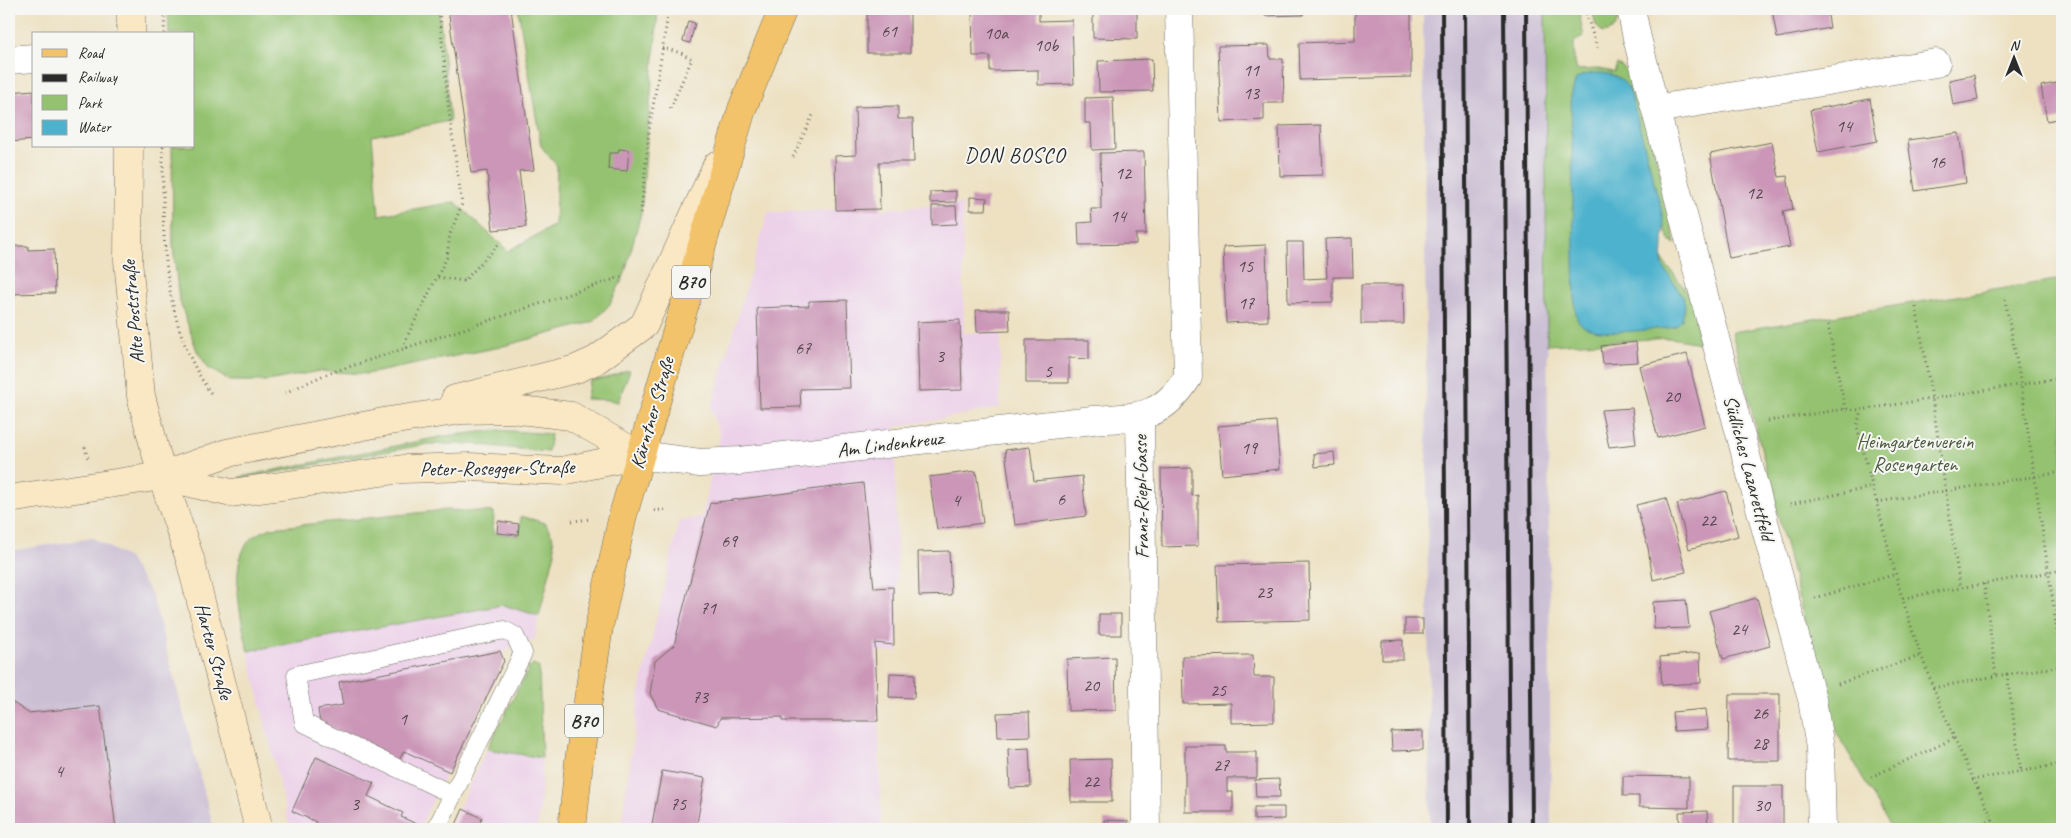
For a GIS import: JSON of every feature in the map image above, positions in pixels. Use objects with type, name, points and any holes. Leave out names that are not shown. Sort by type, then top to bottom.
[{"type":"main road","points":[[131,9],[131,32]]},
{"type":"main road","name":"Kärntner Straße","points":[[572,829],[578,761],[598,626],[623,516],[639,455],[742,109],[783,9]]},
{"type":"main road","points":[[415,417],[458,398],[576,369],[596,360],[644,325],[742,109]]},
{"type":"main road","name":"Alte Poststraße","points":[[129,148],[128,260],[141,396],[162,476]]},
{"type":"main road","name":"Peter-Rosegger-Straße","points":[[9,499],[162,476],[226,453],[415,417],[462,410],[501,409],[571,416],[639,455]]},
{"type":"main road","name":"Peter-Rosegger-Straße","points":[[162,476],[231,493],[403,469],[469,467],[562,471],[639,455]]},
{"type":"main road","name":"Harter Straße","points":[[162,476],[190,559],[259,829]]},
{"type":"street","name":"Franz-Riepl-Gasse","points":[[1146,829],[1140,417],[1170,401],[1188,377],[1180,9]]},
{"type":"street","name":"Südliches Lazarettfeld","points":[[1631,9],[1738,426],[1812,699],[1820,748],[1822,829]]},
{"type":"street","points":[[9,60],[32,58]]},
{"type":"street","points":[[1656,109],[1936,63]]},
{"type":"street","name":"Am Lindenkreuz","points":[[639,455],[700,462],[740,462],[1093,420],[1140,417]]},
{"type":"lane","points":[[436,829],[453,795],[523,653],[516,636],[504,630],[296,675],[304,723],[453,795]]},
{"type":"path","points":[[162,9],[164,11],[164,32]]},
{"type":"path","points":[[407,348],[405,341],[447,257],[450,234],[462,204],[449,112],[439,9]]},
{"type":"path","points":[[641,213],[649,131],[669,9]]},
{"type":"path","points":[[1585,9],[1596,48]]},
{"type":"path","points":[[662,48],[692,58],[670,111]]},
{"type":"path","points":[[793,156],[814,112]]},
{"type":"path","points":[[164,148],[163,236],[167,281],[174,313],[184,342],[200,378],[212,395]]},
{"type":"path","points":[[438,277],[464,281],[499,244]]},
{"type":"path","points":[[285,393],[324,375],[624,276]]},
{"type":"path","points":[[1934,688],[2062,665],[2050,572],[2006,299]]},
{"type":"path","points":[[1916,307],[1932,398],[1960,588]]},
{"type":"path","points":[[1828,325],[1845,408]]},
{"type":"path","points":[[1764,421],[1845,408],[1861,410],[2062,378]]},
{"type":"path","points":[[1861,410],[1857,427],[1903,598],[1934,688],[1972,780],[1998,829]]},
{"type":"path","points":[[1877,502],[2062,472]]},
{"type":"path","points":[[1786,505],[1873,487]]},
{"type":"path","points":[[1903,598],[2062,570]]},
{"type":"path","points":[[1809,600],[1896,574]]},
{"type":"path","points":[[1984,584],[1996,676]]},
{"type":"path","points":[[1833,686],[1922,655]]},
{"type":"path","points":[[2006,674],[2021,772]]},
{"type":"path","points":[[1871,777],[1955,738]]},
{"type":"path","points":[[1972,780],[2062,764]]},
{"type":"path","points":[[1974,829],[1993,819]]},
{"type":"shaded area","points":[[1423,9],[1545,9],[1551,829],[1430,829]]},
{"type":"shaded area","points":[[962,204],[964,333],[1001,333],[1000,408],[895,427],[898,652],[877,652],[881,829],[621,829],[640,690],[679,521],[702,517],[720,436],[711,409],[768,212],[880,209]]},
{"type":"shaded area","points":[[93,538],[128,558],[152,595],[214,829],[9,829],[9,551]]},
{"type":"shaded area","points":[[503,605],[539,616],[535,639],[505,651],[419,829],[290,829],[248,651]]},
{"type":"shaded area","points":[[487,749],[542,758],[541,798],[537,829],[449,829]]},
{"type":"green space","points":[[168,9],[439,9],[450,121],[372,136],[379,215],[455,202],[508,251],[555,225],[557,166],[541,146],[518,9],[658,9],[641,213],[624,276],[610,304],[593,322],[500,347],[367,374],[319,371],[268,381],[231,381],[209,369],[197,351],[179,299],[173,246],[172,148],[195,148],[195,32],[169,32]]},
{"type":"green space","points":[[1545,9],[1578,9],[1584,37],[1574,41],[1574,64],[1577,70],[1599,69],[1614,72],[1617,64],[1629,74],[1637,87],[1666,195],[1675,244],[1671,242],[1657,214],[1651,238],[1665,264],[1694,302],[1699,343],[1671,338],[1547,345]]},
{"type":"green space","points":[[1592,9],[1620,9],[1618,21],[1611,30],[1603,33],[1596,26]]},
{"type":"green space","name":"Heimgartenverein Rosengarten","points":[[2062,279],[2062,829],[1892,829],[1829,719],[1732,332]]},
{"type":"green space","points":[[630,370],[618,402],[586,399],[590,381],[606,378]]},
{"type":"green space","points":[[498,430],[551,434],[548,452],[472,444],[428,444],[239,479],[240,477],[445,436]]},
{"type":"green space","points":[[446,510],[494,512],[493,533],[519,536],[521,516],[545,523],[552,535],[555,552],[539,616],[503,605],[248,651],[242,624],[238,575],[240,560],[245,546],[254,536],[271,528]]},
{"type":"green space","points":[[534,664],[539,668],[542,758],[487,749],[530,666]]},
{"type":"water","points":[[1594,73],[1619,78],[1630,91],[1661,208],[1664,226],[1662,265],[1683,297],[1685,305],[1682,320],[1676,326],[1610,332],[1588,328],[1581,324],[1577,318],[1575,306],[1571,96],[1576,79],[1583,75]]},
{"type":"building","points":[[448,9],[511,9],[534,170],[519,171],[526,227],[493,230],[487,171],[471,173]]},
{"type":"building","points":[[867,9],[910,9],[910,53],[867,53]]},
{"type":"building","points":[[972,9],[1039,9],[1039,21],[1072,20],[1074,84],[1038,85],[1038,70],[990,71],[990,56],[973,56]]},
{"type":"building","points":[[1093,9],[1137,9],[1137,39],[1093,38]]},
{"type":"building","points":[[1265,9],[1303,9],[1303,15],[1265,16]]},
{"type":"building","points":[[1355,9],[1411,9],[1411,77],[1300,80],[1299,43],[1355,41]]},
{"type":"building","points":[[1772,9],[1827,9],[1830,28],[1777,38]]},
{"type":"building","points":[[688,21],[695,23],[690,43],[683,41]]},
{"type":"building","points":[[1269,45],[1270,59],[1283,59],[1284,103],[1264,103],[1264,120],[1221,122],[1218,46]]},
{"type":"building","points":[[1152,59],[1153,91],[1099,92],[1098,61]]},
{"type":"building","points":[[1974,75],[1978,100],[1953,105],[1949,80]]},
{"type":"building","points":[[2062,82],[2062,118],[2047,121],[2041,86]]},
{"type":"building","points":[[32,90],[32,140],[9,142],[9,92]]},
{"type":"building","points":[[1113,97],[1115,149],[1092,150],[1091,123],[1085,123],[1085,98]]},
{"type":"building","points":[[1870,99],[1877,141],[1818,152],[1810,110]]},
{"type":"building","points":[[898,106],[898,119],[913,119],[914,162],[879,162],[880,209],[836,210],[835,156],[856,155],[855,107]]},
{"type":"building","points":[[1321,125],[1323,175],[1280,176],[1279,126]]},
{"type":"building","points":[[1959,133],[1966,183],[1915,191],[1908,140]]},
{"type":"building","points":[[1772,142],[1779,177],[1787,176],[1793,209],[1783,211],[1790,247],[1729,258],[1710,154]]},
{"type":"building","points":[[619,149],[629,150],[627,171],[608,169],[609,153],[618,153]]},
{"type":"building","points":[[1144,152],[1146,234],[1136,234],[1136,244],[1079,245],[1078,223],[1092,222],[1091,209],[1101,209],[1100,153]]},
{"type":"building","points":[[956,191],[956,202],[930,203],[930,192]]},
{"type":"building","points":[[970,197],[987,198],[986,210],[970,210]]},
{"type":"building","points":[[932,206],[956,206],[957,224],[932,225]]},
{"type":"building","points":[[1352,238],[1353,277],[1333,277],[1333,302],[1288,303],[1287,242],[1303,242],[1304,279],[1327,278],[1325,239]]},
{"type":"building","points":[[1266,245],[1268,321],[1226,323],[1223,247]]},
{"type":"building","points":[[9,246],[28,246],[28,250],[54,249],[55,293],[9,294]]},
{"type":"building","points":[[1361,285],[1403,285],[1404,324],[1361,324]]},
{"type":"building","points":[[847,300],[850,388],[800,389],[801,407],[760,408],[757,308],[809,306],[809,301]]},
{"type":"building","points":[[976,310],[1009,310],[1010,331],[977,332]]},
{"type":"building","points":[[960,320],[962,390],[919,391],[917,322]]},
{"type":"building","points":[[1026,340],[1089,340],[1089,359],[1069,358],[1069,383],[1026,383]]},
{"type":"building","points":[[1636,342],[1638,362],[1603,364],[1601,346]]},
{"type":"building","points":[[1687,354],[1705,426],[1658,438],[1639,366]]},
{"type":"building","points":[[1632,408],[1636,444],[1609,447],[1601,410]]},
{"type":"building","points":[[1276,421],[1280,469],[1222,475],[1218,426]]},
{"type":"building","points":[[1030,447],[1034,481],[1082,476],[1086,516],[1015,525],[1005,450]]},
{"type":"building","points":[[1334,452],[1335,465],[1315,467],[1314,454]]},
{"type":"building","points":[[1192,468],[1192,496],[1198,495],[1198,546],[1162,547],[1161,469]]},
{"type":"building","points":[[976,471],[983,523],[937,529],[929,477]]},
{"type":"building","points":[[863,483],[874,588],[893,587],[894,645],[875,643],[878,721],[782,721],[782,717],[720,718],[717,726],[658,709],[650,694],[655,661],[674,645],[710,503]]},
{"type":"building","points":[[1726,491],[1738,536],[1689,549],[1677,504]]},
{"type":"building","points":[[1666,498],[1686,572],[1653,580],[1648,548],[1636,505]]},
{"type":"building","points":[[498,521],[519,524],[518,535],[497,533]]},
{"type":"building","points":[[949,551],[951,595],[919,596],[918,552]]},
{"type":"building","points":[[1309,563],[1310,620],[1219,622],[1217,565]]},
{"type":"building","points":[[1757,598],[1770,646],[1723,659],[1709,611]]},
{"type":"building","points":[[1686,600],[1689,628],[1654,629],[1653,602]]},
{"type":"building","points":[[1099,614],[1121,614],[1121,635],[1099,635]]},
{"type":"building","points":[[1405,619],[1423,619],[1423,634],[1405,634]]},
{"type":"building","points":[[1403,640],[1403,660],[1382,660],[1382,641]]},
{"type":"building","points":[[500,651],[504,661],[450,772],[404,751],[398,762],[320,723],[318,709],[343,705],[339,682]]},
{"type":"building","points":[[1700,653],[1701,683],[1662,685],[1660,657]]},
{"type":"building","points":[[1253,655],[1254,677],[1274,677],[1274,722],[1231,723],[1231,703],[1183,704],[1182,656]]},
{"type":"building","points":[[1115,657],[1116,710],[1068,711],[1067,659]]},
{"type":"building","points":[[890,673],[915,674],[914,698],[889,697]]},
{"type":"building","points":[[1729,694],[1780,694],[1780,761],[1728,761]]},
{"type":"building","points":[[9,700],[28,713],[100,706],[116,829],[9,829]]},
{"type":"building","points":[[1706,709],[1708,729],[1674,731],[1672,712]]},
{"type":"building","points":[[1029,712],[1030,736],[998,737],[997,713]]},
{"type":"building","points":[[1423,731],[1423,750],[1392,751],[1391,732]]},
{"type":"building","points":[[1185,746],[1226,746],[1226,752],[1257,752],[1257,778],[1227,778],[1227,792],[1233,792],[1233,812],[1185,812]]},
{"type":"building","points":[[1029,748],[1031,787],[1010,788],[1008,749]]},
{"type":"building","points":[[316,757],[374,783],[368,796],[403,813],[401,817],[421,826],[419,829],[313,829],[316,822],[292,811]]},
{"type":"building","points":[[1111,759],[1112,802],[1071,802],[1070,760]]},
{"type":"building","points":[[662,771],[705,778],[696,829],[651,829]]},
{"type":"building","points":[[1623,776],[1689,777],[1689,808],[1639,807],[1639,796],[1623,796]]},
{"type":"building","points":[[1279,779],[1280,797],[1256,797],[1255,780]]},
{"type":"building","points":[[1734,786],[1783,786],[1783,829],[1734,829]]},
{"type":"building","points":[[1254,807],[1284,807],[1284,819],[1254,820]]},
{"type":"building","points":[[463,809],[482,818],[477,829],[454,829]]},
{"type":"building","points":[[1707,811],[1708,829],[1680,829],[1679,812]]},
{"type":"building","points":[[1104,820],[1128,821],[1128,829],[1104,829]]},
{"type":"railway","points":[[1442,9],[1447,829]]},
{"type":"railway","points":[[1465,9],[1470,829]]},
{"type":"railway","points":[[1504,9],[1510,829]]},
{"type":"railway","points":[[1526,9],[1532,829]]},
{"type":"district","name":"DON BOSCO","points":[[1015,155]]}]
